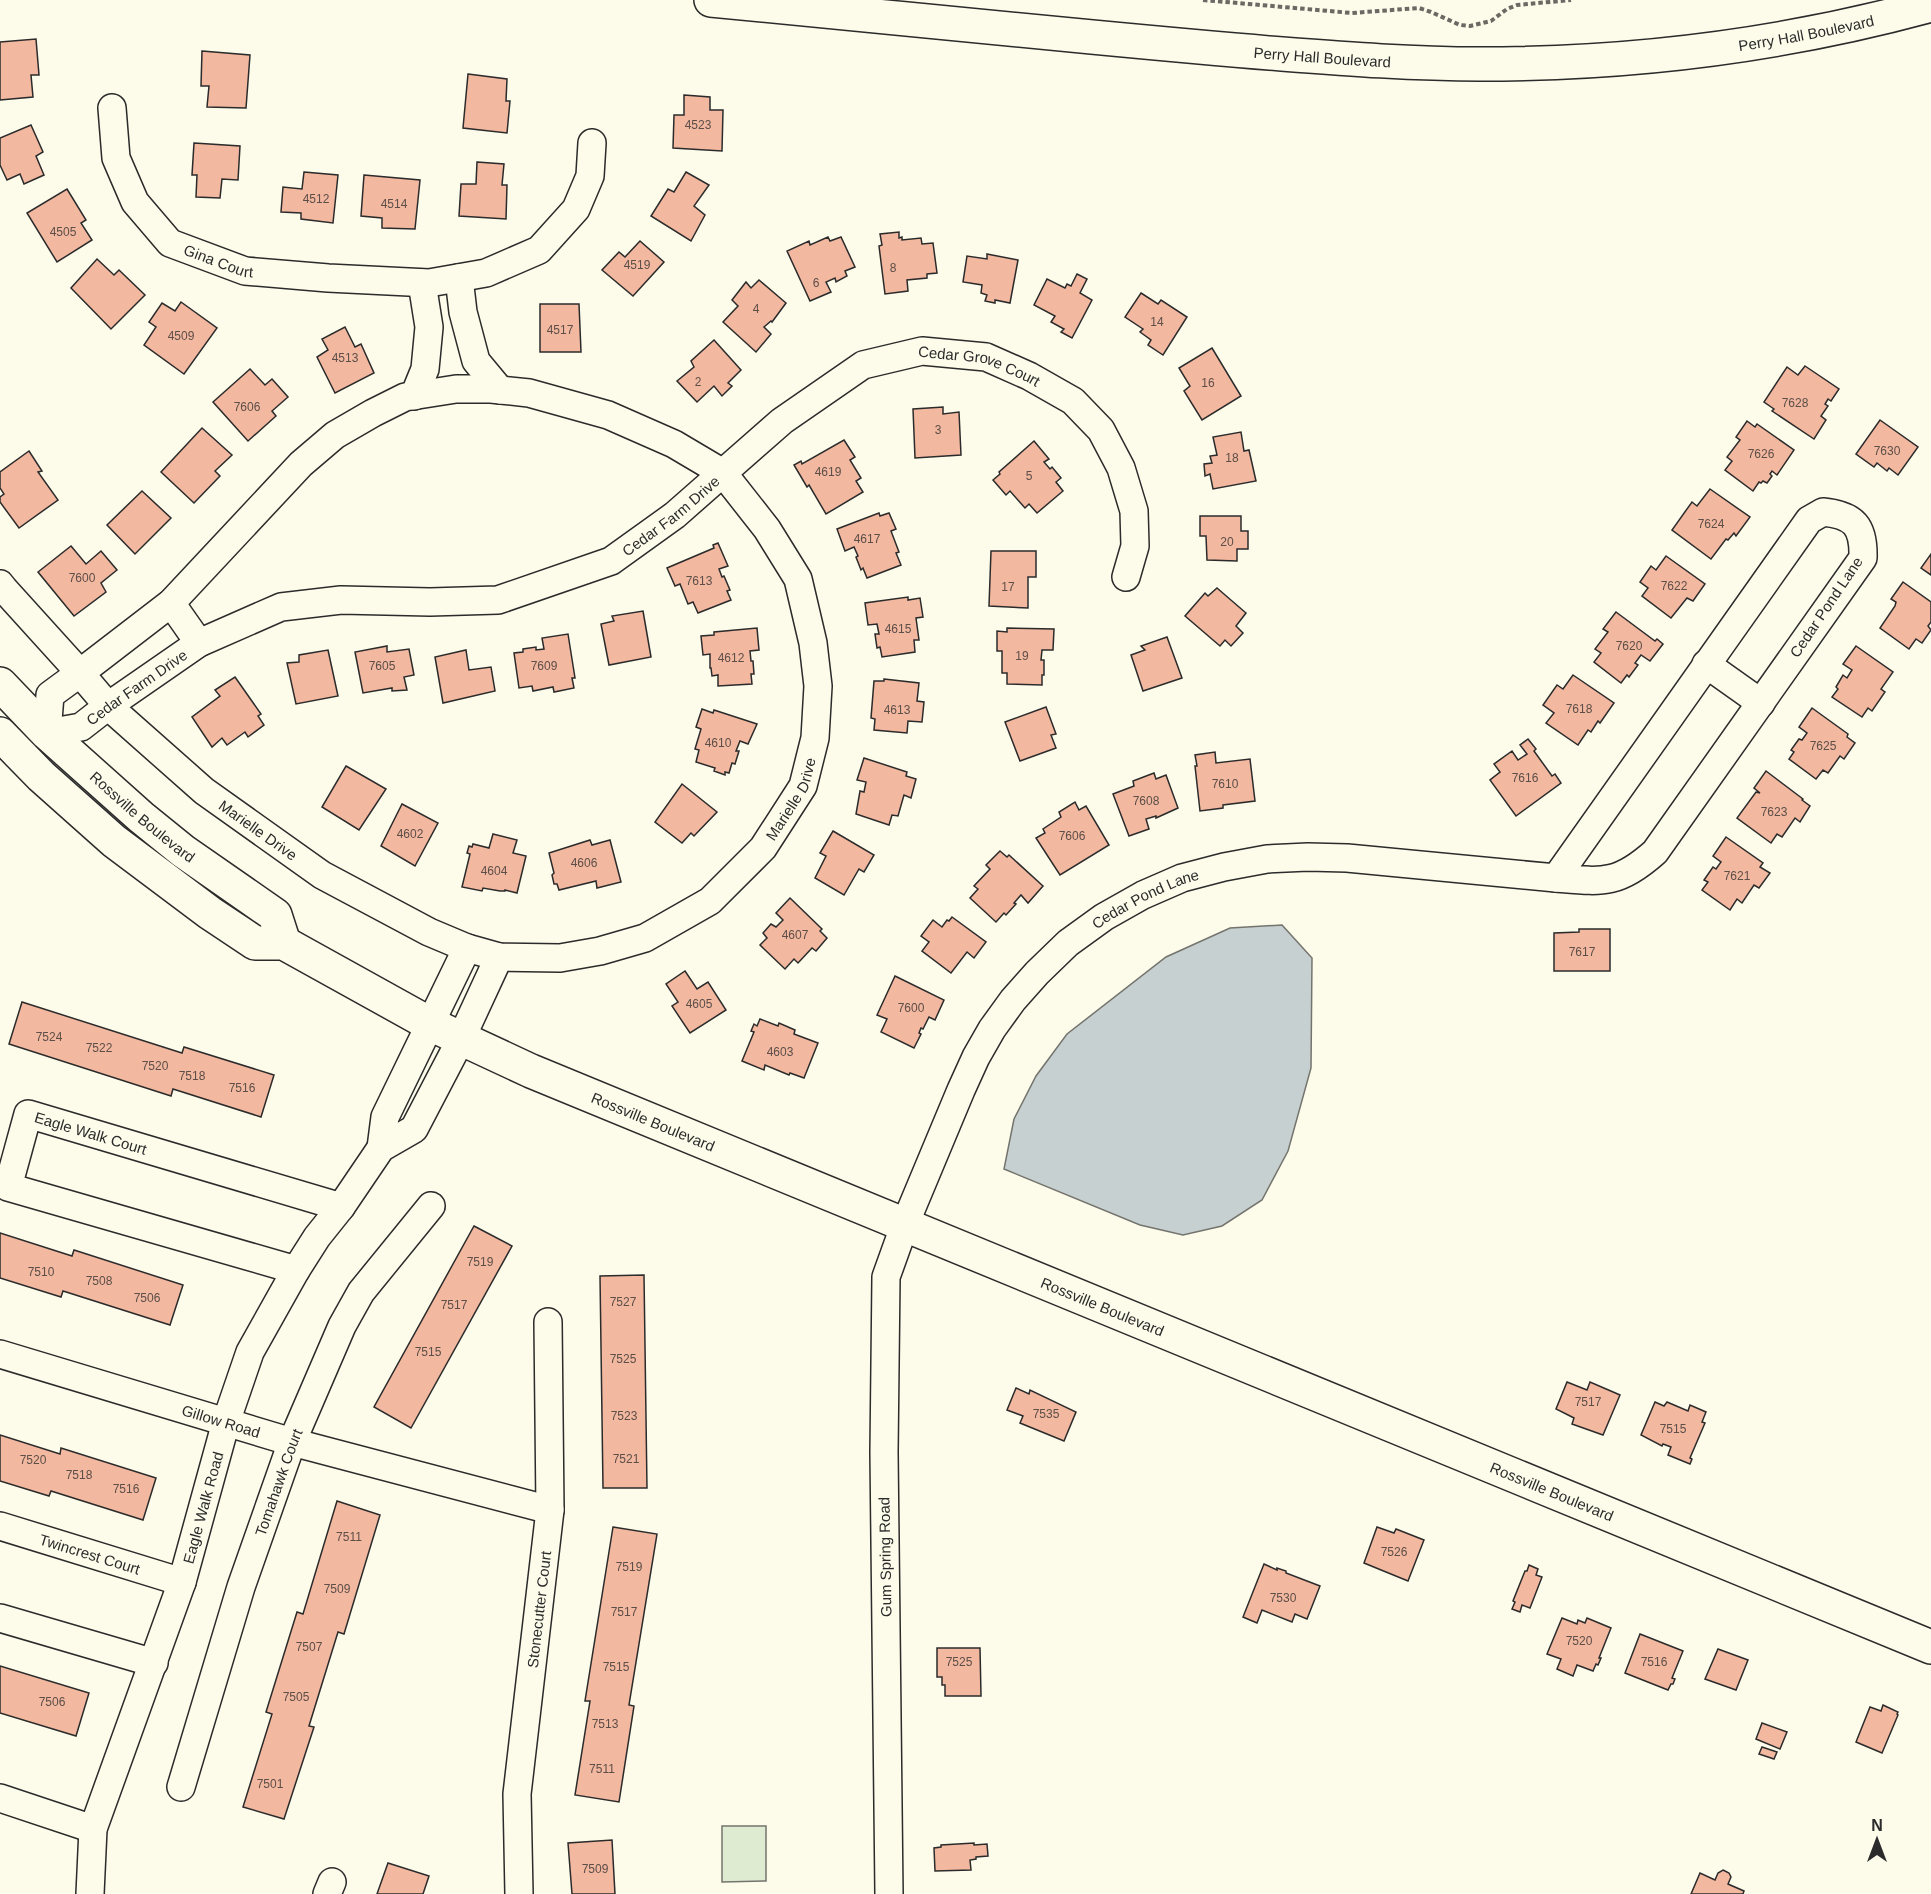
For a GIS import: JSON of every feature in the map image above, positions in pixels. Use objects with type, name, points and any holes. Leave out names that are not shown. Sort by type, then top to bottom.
[{"type":"main road","name":"Perry Hall Boulevard","points":[[711,0],[774,3],[1160,44],[1390,62],[1481,64],[1555,62],[1660,54],[1774,40],[1875,21],[1931,5]]},
{"type":"main road","name":"Rossville Boulevard","points":[[0,684],[47,733],[108,789],[174,844],[274,915],[284,944]]},
{"type":"main road","name":"Rossville Boulevard","points":[[0,734],[78,810],[162,878],[255,944],[284,944],[430,1024],[531,1071],[1931,1647]]},
{"type":"street","name":"Gina Court","points":[[112,108],[116,158],[135,202],[170,243],[245,271],[422,283],[486,273],[539,250],[576,209],[590,176],[592,143]]},
{"type":"street","points":[[459,278],[463,312],[476,361],[500,390]]},
{"type":"street","points":[[414,396],[425,369],[429,327],[422,283]]},
{"type":"street","name":"Cedar Grove Court","points":[[723,473],[782,421],[863,365],[922,351],[986,357],[1029,376],[1073,401],[1101,430],[1121,468],[1134,511],[1135,546],[1126,577]]},
{"type":"street","name":"Cedar Farm Drive","points":[[456,389],[500,390],[529,393],[608,415],[674,444],[723,473],[675,514],[611,561],[498,600],[430,602],[341,600],[281,607],[199,643],[81,727],[47,733],[50,695],[171,603],[301,464],[335,435],[405,397],[456,389]]},
{"type":"street","name":"Marielle Drive","points":[[0,584],[108,706],[204,791],[322,874],[429,932],[467,948],[499,957],[560,958],[600,951],[645,938],[710,901],[763,848],[803,786],[815,738],[818,687],[813,643],[798,579],[767,530],[723,473]]},
{"type":"street","name":"Cedar Pond Lane","points":[[905,1224],[976,1057],[992,1029],[1013,1000],[1068,944],[1104,917],[1143,896],[1182,878],[1267,859],[1347,858],[1556,878],[1593,881],[1611,880],[1627,874],[1642,864],[1655,852],[1863,558],[1863,541],[1856,523],[1840,514],[1823,512],[1809,520],[1556,878]]},
{"type":"street","name":"Cedar Farm Drive","points":[[171,603],[199,643]]},
{"type":"street","points":[[1706,664],[1761,703]]},
{"type":"street","points":[[430,1024],[467,948]]},
{"type":"street","points":[[461,1039],[499,957]]},
{"type":"street","name":"Eagle Walk Road","points":[[381,1148],[385,1117],[430,1024]]},
{"type":"street","name":"Eagle Walk Road","points":[[90,1894],[93,1829],[182,1582],[226,1422],[250,1352],[317,1237],[341,1207],[381,1148],[414,1129],[461,1039]]},
{"type":"street","name":"Eagle Walk Court","points":[[296,1270],[8,1187],[28,1114],[341,1207]]},
{"type":"street","name":"Tomahawk Court","points":[[181,1787],[241,1587],[292,1442],[342,1326],[361,1292],[431,1206]]},
{"type":"street","name":"Gum Spring Road","points":[[889,1894],[884,1452],[886,1277],[905,1224]]},
{"type":"street","name":"Stonecutter Court","points":[[519,1894],[517,1794],[550,1510],[548,1322]]},
{"type":"street","name":"Gillow Road","points":[[0,1354],[292,1442],[550,1510]]},
{"type":"street","name":"Twincrest Court","points":[[0,1526],[182,1582]]},
{"type":"street","points":[[0,1618],[154,1663]]},
{"type":"street","points":[[0,1798],[93,1829]]},
{"type":"path","points":[[1203,0],[1352,13],[1419,8],[1460,25],[1470,26],[1491,21],[1507,9],[1517,5],[1571,0]]},
{"type":"green space","points":[[722,1826],[766,1826],[766,1881],[722,1882]]},
{"type":"shaded area","points":[[1282,925],[1312,958],[1311,1068],[1288,1151],[1262,1200],[1222,1226],[1183,1235],[1140,1225],[1004,1169],[1014,1119],[1036,1076],[1067,1034],[1166,957],[1230,928]]},
{"type":"building","points":[[36,39],[39,75],[31,75],[33,97],[0,100],[0,42]]},
{"type":"building","points":[[202,51],[250,55],[246,108],[207,107],[209,86],[201,86]]},
{"type":"building","points":[[468,74],[507,79],[506,101],[510,101],[507,133],[463,128]]},
{"type":"building","points":[[684,95],[710,97],[710,110],[723,110],[722,151],[673,148],[674,115],[684,115]]},
{"type":"building","points":[[31,125],[43,152],[36,156],[44,175],[24,184],[20,174],[7,180],[0,165],[0,138]]},
{"type":"building","points":[[194,143],[240,146],[238,180],[222,179],[220,198],[196,197],[197,175],[192,175]]},
{"type":"building","points":[[477,162],[504,164],[502,185],[507,185],[506,219],[459,216],[461,184],[476,184]]},
{"type":"building","points":[[304,172],[338,175],[333,223],[301,219],[301,213],[281,212],[283,187],[302,189]]},
{"type":"building","points":[[686,172],[709,185],[694,206],[705,215],[691,241],[651,216],[668,189],[674,192]]},
{"type":"building","points":[[364,175],[420,180],[415,229],[382,228],[382,218],[361,216]]},
{"type":"building","points":[[67,189],[86,220],[81,223],[92,240],[57,262],[27,213]]},
{"type":"building","points":[[899,232],[899,238],[902,237],[902,240],[921,238],[922,244],[933,243],[937,273],[927,274],[927,278],[907,280],[908,291],[885,294],[879,246],[882,245],[880,234]]},
{"type":"building","points":[[828,237],[830,241],[841,237],[855,267],[845,271],[847,276],[836,282],[835,278],[826,282],[831,292],[810,301],[787,251],[809,241],[810,245]]},
{"type":"building","points":[[640,241],[664,262],[633,296],[602,270],[619,252],[625,257]]},
{"type":"building","points":[[987,254],[1018,260],[1010,303],[985,301],[987,295],[981,293],[982,285],[963,282],[967,256],[987,259]]},
{"type":"building","points":[[97,259],[114,275],[119,270],[145,295],[111,329],[71,288]]},
{"type":"building","points":[[1077,274],[1087,279],[1080,293],[1092,300],[1072,338],[1061,332],[1064,329],[1051,322],[1055,316],[1034,305],[1047,279],[1065,288],[1067,284],[1071,286]]},
{"type":"building","points":[[759,280],[786,303],[772,322],[764,327],[771,334],[756,352],[723,322],[738,306],[732,300],[746,282],[751,288]]},
{"type":"building","points":[[1141,293],[1158,304],[1161,300],[1187,317],[1163,355],[1148,345],[1151,340],[1140,332],[1143,329],[1125,317]]},
{"type":"building","points":[[181,302],[217,328],[184,374],[144,345],[156,327],[149,322],[162,303],[175,311]]},
{"type":"building","points":[[540,304],[579,304],[581,352],[540,352]]},
{"type":"building","points":[[345,327],[355,347],[361,344],[374,373],[335,393],[317,357],[328,350],[322,339]]},
{"type":"building","points":[[714,340],[741,370],[728,383],[732,386],[722,396],[714,386],[697,402],[677,381],[694,367],[691,361]]},
{"type":"building","points":[[1212,348],[1241,396],[1202,420],[1184,391],[1190,386],[1179,368]]},
{"type":"building","points":[[1805,366],[1839,389],[1831,401],[1828,399],[1825,404],[1828,406],[1821,416],[1826,420],[1814,439],[1772,411],[1774,409],[1764,402],[1787,367],[1798,375]]},
{"type":"building","points":[[250,369],[265,385],[272,379],[288,397],[272,411],[276,416],[248,441],[213,402]]},
{"type":"building","points":[[943,407],[943,414],[959,412],[961,455],[915,458],[913,409]]},
{"type":"building","points":[[1880,420],[1918,447],[1898,475],[1889,468],[1887,471],[1877,463],[1874,467],[1856,454]]},
{"type":"building","points":[[1747,421],[1755,427],[1757,424],[1794,450],[1777,475],[1772,471],[1770,474],[1772,476],[1767,483],[1759,482],[1753,491],[1725,470],[1732,461],[1727,457],[1740,440],[1736,437]]},
{"type":"building","points":[[202,428],[232,455],[215,471],[220,476],[194,503],[161,472]]},
{"type":"building","points":[[1241,432],[1244,451],[1249,450],[1256,481],[1213,489],[1210,474],[1205,476],[1204,464],[1212,463],[1210,456],[1217,455],[1213,437]]},
{"type":"building","points":[[844,440],[855,457],[850,460],[861,478],[856,481],[863,492],[826,514],[794,465],[801,461],[802,464]]},
{"type":"building","points":[[1034,441],[1049,459],[1044,462],[1050,469],[1052,467],[1061,478],[1056,482],[1063,491],[1037,513],[1029,504],[1025,508],[1010,491],[1006,495],[993,480]]},
{"type":"building","points":[[29,451],[42,471],[38,472],[58,500],[19,528],[0,502],[0,497],[4,494],[0,488],[0,472]]},
{"type":"building","points":[[1710,489],[1750,517],[1736,536],[1734,533],[1728,540],[1726,539],[1711,559],[1672,530],[1692,502],[1697,506]]},
{"type":"building","points":[[142,491],[171,518],[135,554],[107,525]]},
{"type":"building","points":[[879,513],[880,516],[889,513],[896,529],[891,531],[901,565],[867,578],[863,568],[861,570],[854,547],[845,551],[837,529]]},
{"type":"building","points":[[1200,516],[1241,516],[1241,531],[1248,531],[1248,549],[1237,549],[1237,561],[1207,560],[1206,536],[1200,536]]},
{"type":"building","points":[[718,543],[728,566],[719,569],[730,590],[727,591],[731,600],[698,613],[693,602],[688,604],[680,584],[675,586],[667,568],[714,548],[713,545]]},
{"type":"building","points":[[71,546],[86,564],[101,551],[117,570],[101,583],[106,592],[74,616],[38,572]]},
{"type":"building","points":[[991,551],[1036,551],[1036,577],[1028,577],[1028,608],[989,606]]},
{"type":"building","points":[[1931,554],[1931,575],[1921,568]]},
{"type":"building","points":[[1666,556],[1705,584],[1693,601],[1687,598],[1671,618],[1642,596],[1648,588],[1640,582],[1651,566],[1656,570]]},
{"type":"building","points":[[1903,582],[1931,602],[1931,622],[1928,626],[1931,630],[1922,643],[1916,639],[1909,649],[1880,628],[1895,606],[1896,602],[1891,599]]},
{"type":"building","points":[[1217,588],[1246,613],[1236,626],[1243,633],[1231,646],[1225,640],[1220,646],[1185,616],[1205,593],[1208,596]]},
{"type":"building","points":[[908,597],[908,600],[920,598],[923,617],[916,618],[919,640],[914,640],[915,652],[882,657],[880,647],[877,648],[875,634],[879,634],[877,624],[868,625],[865,603]]},
{"type":"building","points":[[643,611],[651,657],[609,665],[601,624],[614,621],[612,616]]},
{"type":"building","points":[[1616,612],[1655,641],[1657,639],[1663,644],[1650,661],[1641,655],[1635,663],[1638,665],[1621,683],[1594,662],[1601,653],[1595,649],[1608,632],[1603,629]]},
{"type":"building","points":[[757,628],[759,650],[750,651],[754,674],[751,674],[752,684],[718,686],[718,675],[712,676],[710,668],[710,654],[703,655],[701,636],[714,635],[714,632]]},
{"type":"building","points":[[1007,628],[1054,629],[1053,650],[1042,650],[1044,675],[1042,675],[1042,685],[1007,684],[1007,673],[1002,673],[1002,651],[997,651],[997,631],[1007,632]]},
{"type":"building","points":[[568,634],[575,678],[572,678],[574,688],[554,692],[553,687],[533,691],[532,686],[519,688],[514,653],[536,647],[536,650],[544,649],[542,638]]},
{"type":"building","points":[[1167,637],[1182,678],[1143,691],[1131,655],[1145,650],[1141,646]]},
{"type":"building","points":[[387,646],[387,652],[409,649],[414,675],[404,677],[407,690],[392,691],[392,688],[363,693],[355,652]]},
{"type":"building","points":[[1856,646],[1893,672],[1881,689],[1885,692],[1872,711],[1868,708],[1862,717],[1832,697],[1843,675],[1847,678],[1852,670],[1843,664]]},
{"type":"building","points":[[328,650],[338,696],[296,704],[287,663],[299,662],[299,655]]},
{"type":"building","points":[[466,650],[469,670],[491,667],[495,691],[443,703],[435,657]]},
{"type":"building","points":[[1573,675],[1614,703],[1600,723],[1598,721],[1591,732],[1588,730],[1578,745],[1546,723],[1554,713],[1543,705],[1557,685],[1563,689]]},
{"type":"building","points":[[235,677],[261,714],[258,716],[264,725],[248,737],[245,732],[227,745],[222,738],[212,747],[192,717],[220,696],[215,690]]},
{"type":"building","points":[[884,679],[919,683],[917,701],[924,702],[922,722],[908,721],[907,733],[874,730],[875,719],[871,718],[874,681],[884,681]]},
{"type":"building","points":[[1046,707],[1056,734],[1051,735],[1056,748],[1020,761],[1005,722]]},
{"type":"building","points":[[1812,708],[1848,734],[1847,737],[1855,743],[1844,759],[1840,756],[1828,773],[1823,770],[1816,779],[1789,759],[1794,752],[1791,750],[1807,733],[1799,727]]},
{"type":"building","points":[[702,709],[713,713],[714,710],[757,724],[748,744],[740,741],[735,764],[732,763],[729,773],[725,772],[725,775],[714,771],[715,768],[696,762],[699,750],[695,749],[701,729],[696,727]]},
{"type":"building","points":[[1528,739],[1552,776],[1555,774],[1561,783],[1516,816],[1490,780],[1500,772],[1494,764],[1512,751],[1518,760],[1527,754],[1520,745]]},
{"type":"building","points":[[1215,752],[1216,763],[1250,759],[1255,801],[1200,811],[1195,755]]},
{"type":"building","points":[[864,758],[907,772],[906,776],[916,779],[911,798],[904,795],[898,816],[892,815],[889,825],[856,814],[860,791],[864,792],[866,782],[857,780]]},
{"type":"building","points":[[346,766],[386,789],[359,830],[322,807]]},
{"type":"building","points":[[1766,771],[1810,806],[1800,822],[1795,818],[1782,837],[1777,834],[1771,843],[1737,818],[1756,792],[1760,793],[1754,788]]},
{"type":"building","points":[[1154,773],[1156,779],[1166,775],[1178,808],[1156,818],[1156,816],[1146,819],[1149,829],[1129,836],[1113,794],[1134,786],[1133,781]]},
{"type":"building","points":[[682,784],[717,812],[694,836],[691,833],[682,843],[655,822]]},
{"type":"building","points":[[1075,802],[1079,810],[1086,806],[1109,845],[1060,875],[1036,838],[1045,833],[1043,829],[1061,817],[1059,812]]},
{"type":"building","points":[[402,804],[438,823],[415,866],[381,846]]},
{"type":"building","points":[[833,831],[874,855],[864,872],[859,869],[844,895],[815,878],[826,856],[820,853]]},
{"type":"building","points":[[493,834],[517,840],[513,853],[526,856],[517,893],[483,888],[482,891],[462,887],[470,854],[467,853],[469,846],[472,847],[473,844],[489,848]]},
{"type":"building","points":[[1726,837],[1763,863],[1760,867],[1770,873],[1759,888],[1754,885],[1742,903],[1737,899],[1730,910],[1702,890],[1708,882],[1704,880],[1713,867],[1716,869],[1721,862],[1713,856]]},
{"type":"building","points":[[590,840],[592,845],[610,840],[621,882],[597,888],[596,881],[559,890],[557,884],[554,884],[549,853]]},
{"type":"building","points":[[1000,851],[1007,857],[1009,855],[1043,886],[1028,903],[1021,895],[1006,915],[1004,913],[996,922],[970,898],[978,889],[974,886],[990,869],[986,865]]},
{"type":"building","points":[[790,898],[822,929],[820,931],[827,938],[816,951],[812,948],[798,963],[794,959],[785,969],[760,945],[767,938],[763,933],[771,924],[776,927],[783,920],[776,913]]},
{"type":"building","points":[[952,917],[986,942],[974,958],[967,952],[951,973],[922,951],[929,942],[921,936],[933,920],[942,927]]},
{"type":"building","points":[[1579,929],[1610,929],[1610,971],[1554,971],[1554,933],[1579,932]]},
{"type":"building","points":[[685,971],[697,989],[708,982],[726,1010],[690,1033],[672,1006],[678,1002],[666,984]]},
{"type":"building","points":[[895,976],[944,1000],[935,1020],[929,1017],[923,1029],[921,1028],[919,1033],[921,1034],[914,1048],[881,1032],[887,1019],[877,1015]]},
{"type":"building","points":[[22,1002],[182,1053],[184,1047],[274,1075],[261,1117],[173,1089],[171,1096],[9,1044]]},
{"type":"building","points":[[760,1019],[778,1026],[779,1023],[795,1030],[794,1034],[818,1043],[804,1078],[790,1073],[789,1075],[765,1065],[764,1070],[742,1061],[754,1032],[751,1031],[754,1024],[757,1026]]},
{"type":"building","points":[[474,1226],[512,1246],[411,1428],[374,1407]]},
{"type":"building","points":[[0,1233],[72,1256],[74,1250],[183,1285],[170,1325],[63,1291],[61,1297],[0,1278]]},
{"type":"building","points":[[644,1275],[647,1488],[603,1488],[600,1276]]},
{"type":"building","points":[[1567,1382],[1587,1390],[1590,1382],[1620,1395],[1603,1435],[1572,1424],[1574,1418],[1556,1409]]},
{"type":"building","points":[[1016,1388],[1029,1394],[1030,1390],[1076,1412],[1064,1441],[1020,1423],[1023,1416],[1007,1410]]},
{"type":"building","points":[[1655,1402],[1664,1406],[1667,1402],[1688,1411],[1690,1405],[1706,1412],[1702,1422],[1705,1423],[1690,1458],[1692,1459],[1690,1464],[1668,1455],[1671,1447],[1663,1444],[1662,1446],[1641,1435]]},
{"type":"building","points":[[0,1435],[60,1454],[61,1448],[156,1478],[143,1520],[51,1491],[49,1496],[0,1481]]},
{"type":"building","points":[[337,1501],[380,1515],[344,1634],[338,1632],[309,1726],[314,1727],[284,1819],[243,1807],[272,1714],[266,1712],[297,1612],[303,1614]]},
{"type":"building","points":[[613,1527],[657,1534],[629,1705],[634,1706],[619,1802],[575,1795],[590,1701],[585,1701]]},
{"type":"building","points":[[1377,1527],[1394,1533],[1396,1529],[1424,1540],[1408,1581],[1364,1563]]},
{"type":"building","points":[[1264,1564],[1320,1586],[1307,1619],[1295,1614],[1292,1622],[1262,1610],[1257,1623],[1243,1617]]},
{"type":"building","points":[[1529,1565],[1538,1569],[1536,1575],[1542,1577],[1530,1608],[1522,1605],[1520,1612],[1512,1609],[1515,1602],[1513,1601]]},
{"type":"building","points":[[1562,1618],[1577,1624],[1578,1620],[1585,1623],[1587,1618],[1611,1628],[1599,1658],[1601,1658],[1593,1671],[1577,1665],[1573,1676],[1557,1669],[1561,1659],[1547,1654]]},
{"type":"building","points":[[1640,1634],[1683,1651],[1672,1678],[1675,1679],[1668,1690],[1625,1673]]},
{"type":"building","points":[[937,1648],[980,1648],[981,1696],[945,1696],[942,1677],[937,1677]]},
{"type":"building","points":[[1718,1649],[1748,1660],[1736,1690],[1705,1679]]},
{"type":"building","points":[[0,1666],[89,1693],[76,1736],[0,1713]]},
{"type":"building","points":[[1883,1705],[1898,1712],[1898,1715],[1882,1753],[1856,1742],[1870,1707],[1881,1711]]},
{"type":"building","points":[[1762,1723],[1787,1732],[1780,1749],[1756,1739]]},
{"type":"building","points":[[1762,1747],[1777,1752],[1774,1759],[1759,1754]]},
{"type":"building","points":[[612,1840],[615,1894],[572,1894],[568,1843]]},
{"type":"building","points":[[974,1843],[974,1845],[987,1844],[988,1856],[970,1860],[971,1870],[935,1871],[934,1848],[941,1847],[941,1845]]},
{"type":"building","points":[[388,1863],[429,1876],[423,1894],[377,1894]]},
{"type":"building","points":[[1723,1870],[1731,1877],[1728,1884],[1744,1891],[1743,1894],[1691,1894],[1700,1873],[1715,1880],[1718,1873]]}]
